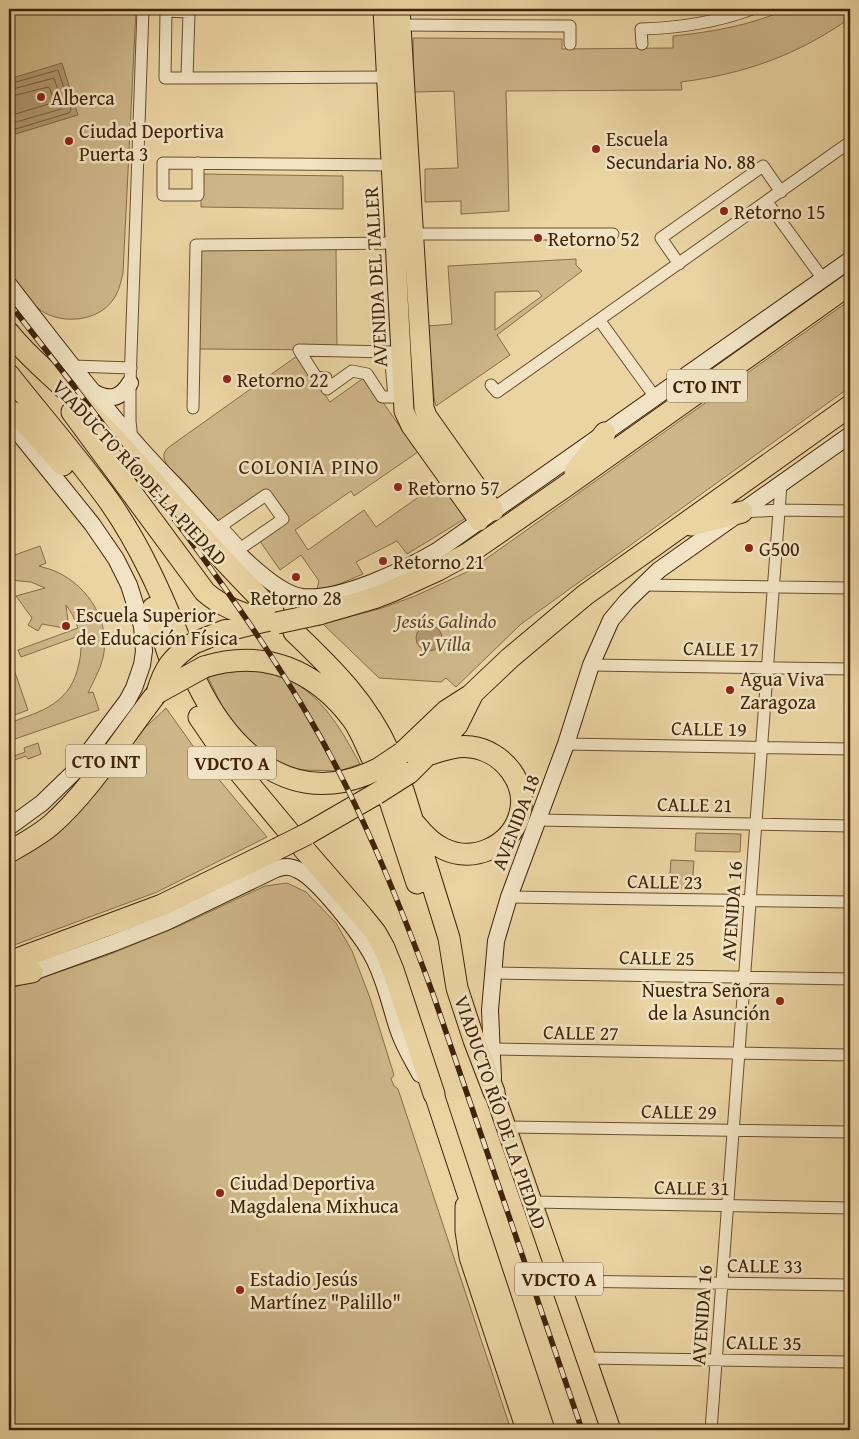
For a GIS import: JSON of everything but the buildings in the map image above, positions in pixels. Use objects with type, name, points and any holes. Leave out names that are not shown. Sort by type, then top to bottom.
[{"type":"highway","name":"CTO INT","points":[[9,852],[37,836],[67,809],[157,693],[189,662],[228,642],[268,630],[278,622],[318,614],[374,598],[438,570],[469,553],[850,284]]},
{"type":"highway","name":"VIADUCTO RÍO DE LA PIEDAD","points":[[9,333],[23,350],[64,387],[98,422],[168,497],[199,535],[278,622],[356,696],[368,712],[380,732],[389,774],[414,822],[449,938],[457,988],[494,1092]]},
{"type":"highway","points":[[23,350],[97,445],[199,585],[221,604],[231,609],[278,622]]},
{"type":"highway","name":"VIADUCTO RÍO DE LA PIEDAD","points":[[9,375],[110,502],[151,574],[189,662]]},
{"type":"highway","points":[[457,988],[434,938],[389,774],[348,714],[323,688],[285,666],[252,660],[189,662],[211,710],[232,738],[255,760],[268,768],[294,778],[328,783],[389,774],[446,712],[474,693],[510,658],[569,608],[850,406]]},
{"type":"highway","points":[[9,410],[20,417],[89,496],[110,502]]},
{"type":"highway","points":[[563,488],[605,433]]},
{"type":"highway","points":[[133,440],[168,497]]},
{"type":"highway","points":[[679,528],[742,512]]},
{"type":"highway","name":"VDCTO A","points":[[189,662],[196,711],[215,742],[299,838],[375,932],[393,970],[434,1094]]},
{"type":"highway","points":[[430,754],[457,724],[474,693]]},
{"type":"highway","points":[[9,962],[162,905],[277,849],[299,838],[389,774],[430,754],[451,748],[472,747],[490,753],[500,758],[507,765],[519,786],[522,796],[522,807],[517,822],[509,835],[493,848],[474,854],[453,853],[444,849],[427,838],[414,822]]},
{"type":"highway","points":[[9,976],[32,972]]},
{"type":"main road","name":"AVENIDA DEL TALLER","points":[[383,9],[387,78],[398,118],[393,165],[419,350],[424,408],[486,516]]},
{"type":"main road","name":"AVENIDA DEL TALLER","points":[[401,17],[398,118],[402,237]]},
{"type":"main road","name":"CTO INT","points":[[486,516],[850,260]]},
{"type":"main road","name":"VIADUCTO RÍO DE LA PIEDAD","points":[[9,285],[133,440],[248,562],[276,587],[295,595],[311,597],[328,595],[353,588],[390,575],[437,551],[486,516]]},
{"type":"main road","points":[[95,393],[106,397],[116,397],[125,392],[131,376]]},
{"type":"main road","name":"CTO INT","points":[[9,421],[92,524],[116,559],[129,585],[142,626],[144,651],[134,688],[73,773],[42,803],[9,827]]},
{"type":"main road","points":[[642,585],[680,554],[850,436]]},
{"type":"main road","name":"AVENIDA 18","points":[[494,1092],[490,1010],[496,941],[509,897],[566,744],[591,665],[611,620],[642,585]]},
{"type":"main road","points":[[9,980],[166,922],[276,869],[292,867],[307,876],[318,887],[359,934],[367,946],[380,972],[404,1043],[434,1094]]},
{"type":"main road","name":"VIADUCTO RÍO DE LA PIEDAD","points":[[494,1092],[611,1430]]},
{"type":"main road","name":"VDCTO A","points":[[434,1094],[545,1430]]},
{"type":"main road","points":[[466,1195],[466,1245],[503,1364],[526,1430]]},
{"type":"street","points":[[133,440],[130,427],[131,376],[143,9]]},
{"type":"street","points":[[709,9],[712,21]]},
{"type":"street","points":[[642,44],[641,29],[670,28],[712,21],[752,9]]},
{"type":"street","points":[[187,78],[188,12],[166,11],[164,78],[187,78],[387,78]]},
{"type":"street","points":[[401,17],[570,26],[570,44]]},
{"type":"street","points":[[491,385],[497,392],[600,321],[850,142]]},
{"type":"street","points":[[198,164],[393,165]]},
{"type":"street","points":[[679,264],[661,238],[763,166],[781,192]]},
{"type":"street","points":[[767,202],[822,279]]},
{"type":"street","points":[[193,408],[196,245],[402,237],[612,234]]},
{"type":"street","points":[[600,321],[655,397]]},
{"type":"street","points":[[298,350],[337,350],[390,352],[394,397],[382,397],[367,374],[352,371],[327,388],[326,378],[316,377],[298,350]]},
{"type":"street","points":[[73,366],[131,376]]},
{"type":"street","name":"AVENIDA 16","points":[[711,1430],[774,587],[780,484]]},
{"type":"street","points":[[266,495],[283,519],[241,548],[221,526],[266,495]]},
{"type":"street","points":[[742,512],[779,510],[850,511]]},
{"type":"street","points":[[642,585],[850,588]]},
{"type":"street","name":"CALLE 17","points":[[591,665],[850,669]]},
{"type":"street","name":"CALLE 19","points":[[566,744],[850,749]]},
{"type":"street","name":"CALLE 21","points":[[538,820],[850,826]]},
{"type":"street","name":"CALLE 23","points":[[509,897],[850,902]]},
{"type":"street","name":"CALLE 25","points":[[493,973],[850,979]]},
{"type":"street","name":"CALLE 27","points":[[491,1049],[850,1055]]},
{"type":"street","name":"CALLE 29","points":[[507,1127],[850,1132]]},
{"type":"street","name":"CALLE 31","points":[[533,1202],[850,1208]]},
{"type":"street","name":"CALLE 33","points":[[560,1281],[850,1285]]},
{"type":"street","name":"CALLE 35","points":[[586,1358],[850,1362]]},
{"type":"green space","name":"Ciudad Deportiva Puerta 3","points":[[9,9],[136,9],[123,273],[117,292],[110,303],[103,310],[84,318],[64,319],[45,313],[30,300],[9,273]]},
{"type":"green space","points":[[788,9],[850,9],[850,18],[811,42],[770,61],[727,74],[681,82],[682,90],[506,91],[509,211],[461,214],[461,201],[425,202],[425,169],[458,168],[454,91],[414,92],[413,38],[562,39],[562,49],[673,48],[673,36],[732,27]]},
{"type":"green space","points":[[201,174],[343,176],[343,209],[201,207]]},
{"type":"green space","points":[[336,247],[337,350],[199,349],[199,249]]},
{"type":"green space","points":[[576,259],[576,265],[582,271],[497,335],[510,355],[436,406],[428,326],[452,324],[448,266]],"holes":[[[538,291],[542,296],[495,330],[495,292]]]},
{"type":"green space","name":"Jesús Galindo y Villa","points":[[850,300],[850,387],[521,624],[456,687],[446,678],[441,682],[379,678],[323,624],[382,608],[415,596],[469,571]]},
{"type":"green space","points":[[297,356],[330,402],[365,377],[418,452],[354,496],[351,491],[295,530],[308,550],[364,510],[376,527],[440,482],[466,518],[407,554],[397,541],[356,562],[363,574],[335,586],[317,589],[319,581],[301,555],[280,570],[257,537],[282,519],[266,495],[221,526],[167,465],[164,453],[169,447]]},
{"type":"green space","points":[[40,546],[46,563],[39,566],[57,572],[79,587],[88,596],[100,619],[104,631],[105,645],[103,658],[88,693],[93,692],[99,710],[9,741],[9,723],[44,710],[62,697],[75,677],[80,657],[81,646],[79,636],[21,657],[18,650],[78,628],[66,605],[69,629],[42,624],[38,631],[28,625],[32,618],[16,596],[45,588],[31,582],[9,580],[9,557]]},
{"type":"green space","points":[[9,655],[28,710],[9,717]]},
{"type":"green space","points":[[239,667],[270,672],[301,686],[324,708],[334,721],[360,764],[339,771],[303,770],[279,765],[231,725],[207,675]]},
{"type":"green space","points":[[166,708],[205,763],[267,837],[157,892],[9,947],[9,856]]},
{"type":"green space","points":[[38,743],[41,754],[28,759],[26,756],[9,762],[9,758],[25,752],[24,748]]},
{"type":"green space","points":[[696,833],[741,834],[740,852],[695,851]]},
{"type":"green space","points":[[671,860],[694,861],[692,888],[669,888]]},
{"type":"green space","name":"Ciudad Deportiva Magdalena Mixhuca","points":[[287,883],[306,892],[336,923],[352,951],[370,998],[394,1075],[391,1079],[394,1086],[398,1089],[511,1430],[9,1430],[9,989],[108,955],[177,927],[265,886]]},
{"type":"water","name":"Alberca","points":[[62,63],[78,115],[9,136],[9,79]]},
{"type":"water","points":[[429,625],[438,629],[442,638],[438,647],[429,651],[420,647],[416,638],[420,629]]},
{"type":"railway","points":[[9,303],[142,476],[235,602],[303,707],[341,776],[375,847],[433,994],[582,1430]]},
{"type":"place","name":"Alberca","points":[[41,97]]},
{"type":"place","name":"Ciudad Deportiva Puerta 3","points":[[69,141]]},
{"type":"place","name":"Escuela Secundaria No. 88","points":[[596,149]]},
{"type":"place","name":"Retorno 15","points":[[724,211]]},
{"type":"place","name":"Retorno 52","points":[[538,238]]},
{"type":"place","name":"Retorno 22","points":[[227,379]]},
{"type":"place","name":"Retorno 57","points":[[398,487]]},
{"type":"place","name":"G500","points":[[749,548]]},
{"type":"place","name":"Retorno 21","points":[[383,561]]},
{"type":"place","name":"Retorno 28","points":[[296,577]]},
{"type":"place","name":"Escuela Superior de Educación Física","points":[[66,626]]},
{"type":"place","name":"Agua Viva Zaragoza","points":[[730,690]]},
{"type":"place","name":"Nuestra Señora de la Asunción","points":[[780,1001]]},
{"type":"place","name":"Ciudad Deportiva Magdalena Mixhuca","points":[[220,1193]]},
{"type":"place","name":"Estadio Jesús Martínez \"Palillo\"","points":[[240,1290]]},
{"type":"district","name":"COLONIA PINO","points":[[309,466]]}]
